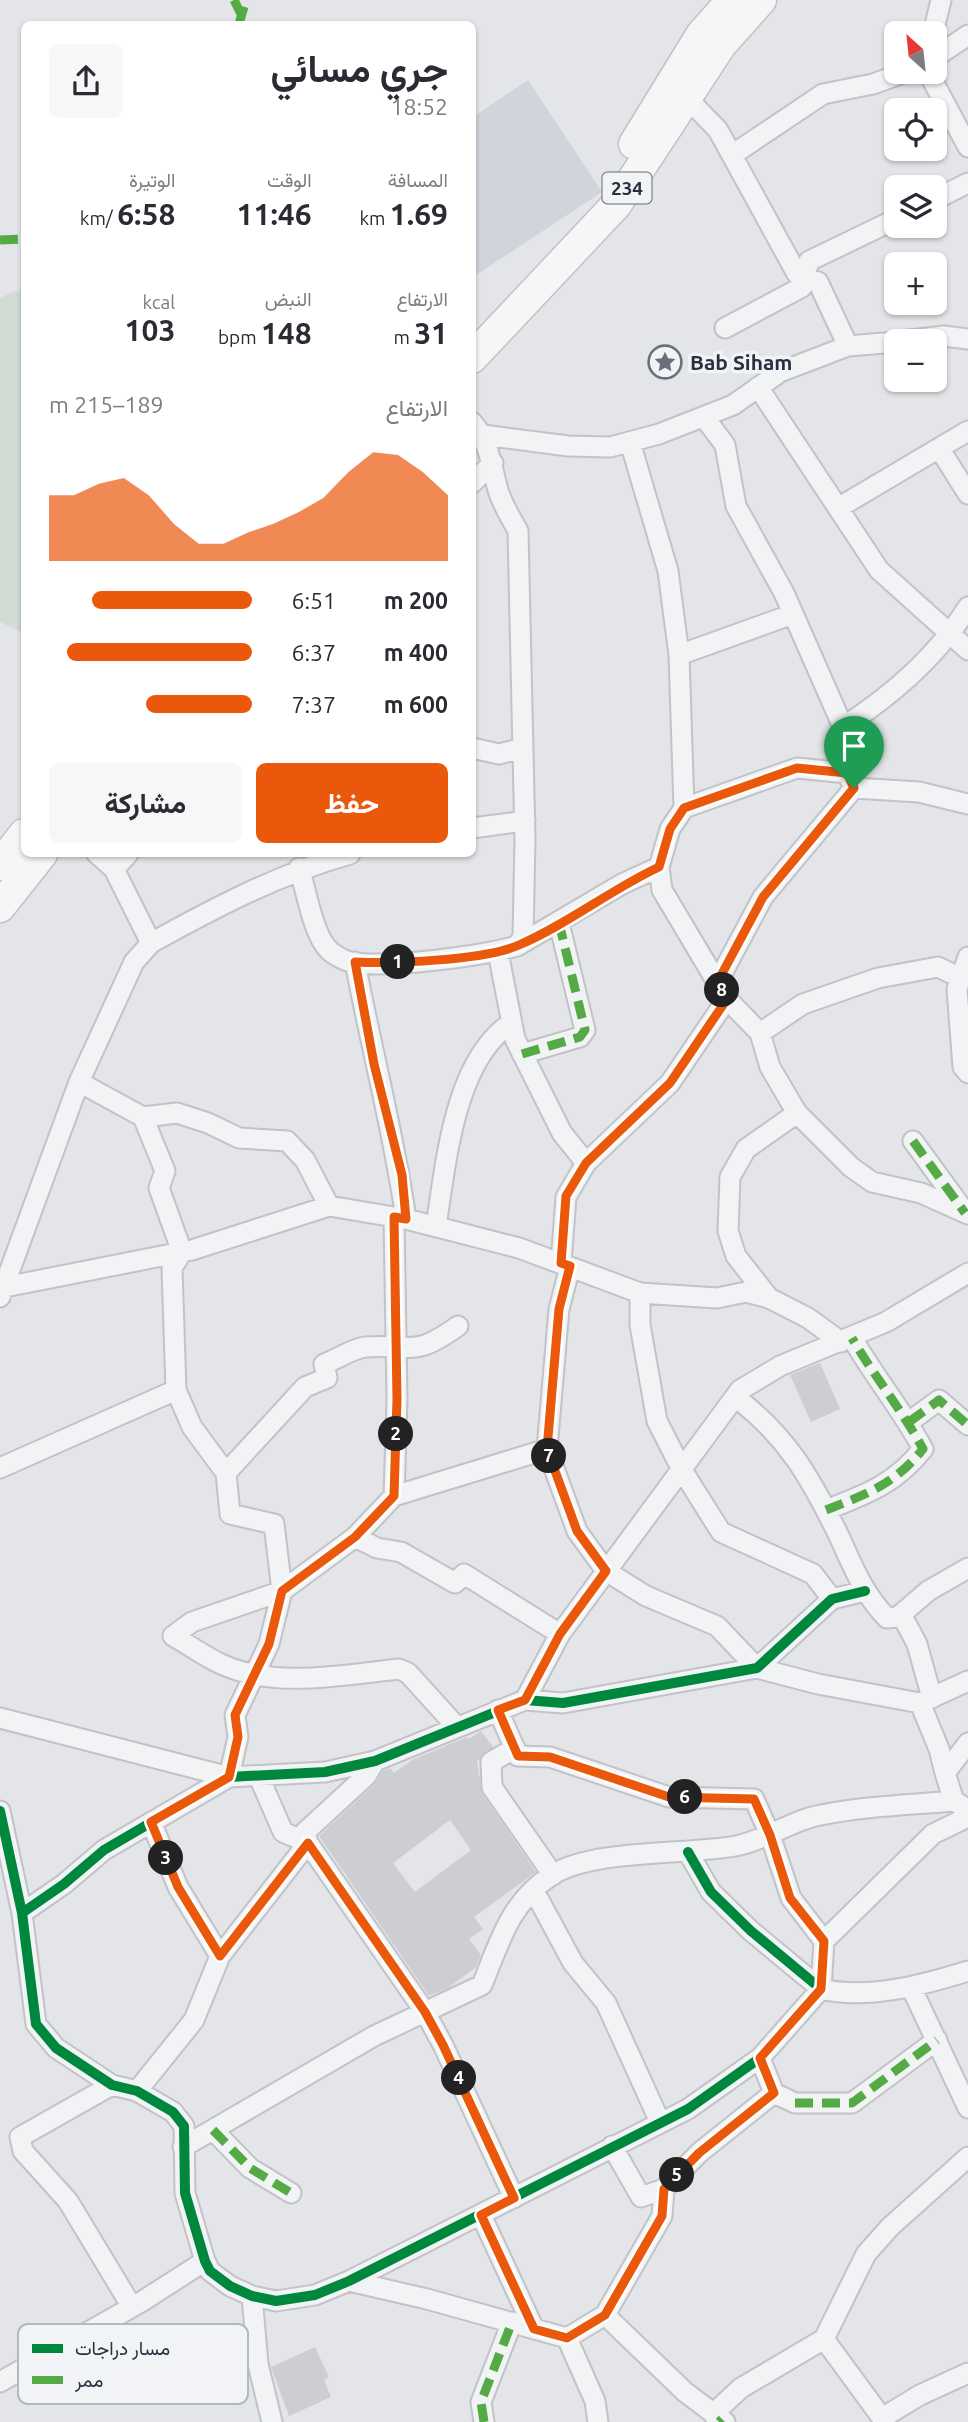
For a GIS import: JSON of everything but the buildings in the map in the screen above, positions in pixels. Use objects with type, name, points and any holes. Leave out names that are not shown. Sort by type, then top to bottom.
[{"type":"main road","name":"234","points":[[476,328],[604,194],[701,35],[732,0]]},
{"type":"main road","name":"234","points":[[476,354],[616,205],[721,46],[761,0]]},
{"type":"main road","points":[[0,865],[21,838]]},
{"type":"main road","points":[[0,907],[40,857]]},
{"type":"street","points":[[936,21],[941,0]]},
{"type":"street","points":[[947,49],[968,35]]},
{"type":"street","points":[[732,155],[823,94],[884,80]]},
{"type":"street","points":[[934,84],[968,147]]},
{"type":"street","points":[[686,97],[718,130],[797,274],[818,282],[848,346]]},
{"type":"street","points":[[947,194],[968,183]]},
{"type":"street","points":[[725,328],[802,287],[809,261],[884,225]]},
{"type":"street","points":[[947,336],[968,339]]},
{"type":"street","points":[[478,428],[568,446],[610,447],[733,405],[780,372],[848,346],[884,343]]},
{"type":"street","points":[[758,387],[879,570],[968,650]]},
{"type":"street","points":[[704,417],[725,446],[736,506],[793,614],[843,727],[851,780],[763,897],[722,991],[670,1083],[586,1163],[566,1196],[566,1265],[559,1309],[547,1449],[577,1531],[606,1571],[646,1596],[717,1626],[757,1668]]},
{"type":"street","points":[[478,428],[493,463],[498,492],[518,531],[525,821],[523,937],[517,946]]},
{"type":"street","points":[[838,508],[968,432]]},
{"type":"street","points":[[629,442],[668,571],[679,655],[684,808],[670,829],[659,867],[662,890],[722,991],[760,1032],[770,1067],[797,1113],[851,1167],[872,1182],[921,1193],[967,1213]]},
{"type":"street","points":[[939,449],[968,495]]},
{"type":"street","points":[[476,479],[493,463]]},
{"type":"street","points":[[843,727],[876,706],[950,635],[968,607]]},
{"type":"street","points":[[679,655],[793,614]]},
{"type":"street","points":[[476,749],[499,754],[523,748]]},
{"type":"street","points":[[684,808],[797,768],[968,804]]},
{"type":"street","points":[[476,827],[525,821]]},
{"type":"street","points":[[100,857],[114,869],[152,943]]},
{"type":"street","points":[[114,869],[125,857]]},
{"type":"street","points":[[0,1292],[79,1082],[134,962],[152,943],[225,902],[299,868],[339,857]]},
{"type":"street","points":[[299,868],[318,932],[328,950],[355,962],[385,963],[498,952],[517,946],[622,884],[659,867]]},
{"type":"street","points":[[522,1054],[580,1037],[585,1030],[559,923]]},
{"type":"street","points":[[498,952],[512,1023],[522,1054],[562,1133],[586,1163]]},
{"type":"street","points":[[968,957],[957,989],[963,1067],[968,1073]]},
{"type":"street","points":[[355,962],[374,1064],[402,1175],[394,1496]]},
{"type":"street","points":[[760,1032],[803,1004],[877,978],[938,967],[961,978]]},
{"type":"street","points":[[436,1226],[449,1144],[476,1059],[495,1034],[512,1023]]},
{"type":"street","points":[[79,1082],[143,1117],[177,1113],[208,1123],[239,1138],[287,1141],[304,1160],[329,1206]]},
{"type":"street","points":[[769,1298],[736,1256],[728,1231],[730,1177],[746,1149],[797,1113]]},
{"type":"street","points":[[143,1117],[165,1171],[159,1188],[182,1252]]},
{"type":"street","points":[[913,1141],[967,1213]]},
{"type":"street","points":[[0,1292],[182,1252],[329,1206],[400,1218],[519,1248],[640,1293],[716,1298],[746,1292],[769,1298],[846,1340],[909,1422],[923,1449],[904,1473],[873,1492],[826,1510]]},
{"type":"street","points":[[22,1913],[65,1884],[104,1850],[229,1777],[238,1737],[235,1715],[269,1644],[282,1591],[274,1524],[230,1514],[226,1473],[192,1427],[176,1390],[172,1268],[182,1252]]},
{"type":"street","points":[[525,1700],[560,1634],[740,1390],[780,1366],[886,1322],[968,1273]]},
{"type":"street","points":[[640,1293],[640,1325],[657,1421],[682,1470],[721,1532],[813,1574],[832,1599]]},
{"type":"street","points":[[226,1473],[305,1387],[327,1378],[324,1364],[362,1348],[413,1350],[433,1344],[458,1326]]},
{"type":"street","points":[[0,1468],[176,1390]]},
{"type":"street","points":[[735,1397],[768,1422],[797,1460],[826,1510],[870,1601],[887,1618],[901,1614],[928,1591],[968,1568]]},
{"type":"street","points":[[909,1422],[939,1400],[968,1425]]},
{"type":"street","points":[[456,1726],[408,1673],[399,1669],[312,1679],[253,1674],[221,1664],[173,1636],[192,1622],[282,1591],[355,1537],[394,1496],[547,1449]]},
{"type":"street","points":[[355,1537],[377,1548],[401,1552],[455,1583],[464,1574],[560,1634]]},
{"type":"street","points":[[757,1668],[832,1599],[865,1591]]},
{"type":"street","points":[[183,2147],[374,2036],[482,1986],[510,1915],[530,1893],[553,1875],[570,1867],[615,1858],[738,1846],[819,1815],[961,1805],[945,1773],[926,1700],[917,1644],[901,1614]]},
{"type":"street","points":[[0,1718],[229,1777],[259,1777],[325,1772],[375,1761],[525,1700],[563,1703],[757,1668],[818,1684],[926,1700],[968,1681]]},
{"type":"street","points":[[0,1811],[22,1913],[36,2024],[56,2048],[112,2085],[137,2091],[173,2112],[184,2126],[185,2193],[210,2271],[230,2286],[252,2296],[276,2301],[315,2295],[349,2281],[688,2109],[760,2058],[821,1989],[824,1941],[790,1898],[770,1835],[754,1799],[669,1797],[550,1757],[518,1756],[498,1710]]},
{"type":"street","points":[[945,1773],[968,1744]]},
{"type":"street","points":[[514,1748],[491,1762],[492,1787],[553,1875]]},
{"type":"street","points":[[375,1761],[366,1776],[305,1832],[308,1843],[425,2012],[514,2198]]},
{"type":"street","points":[[259,1777],[283,1832],[308,1843]]},
{"type":"street","points":[[824,1941],[933,1834],[968,1817]]},
{"type":"street","points":[[151,1822],[178,1887],[220,1956]]},
{"type":"street","points":[[137,2091],[194,2020],[220,1956],[308,1843]]},
{"type":"street","points":[[688,1852],[711,1892],[751,1931],[821,1989],[839,1993],[912,1989],[968,1971]]},
{"type":"street","points":[[530,1893],[539,1900],[573,1963],[606,2003],[660,2122]]},
{"type":"street","points":[[912,1989],[968,2108]]},
{"type":"street","points":[[760,2058],[774,2093],[795,2103],[852,2103],[937,2040]]},
{"type":"street","points":[[112,2085],[20,2137],[23,2151],[68,2201],[132,2307]]},
{"type":"street","points":[[612,2146],[641,2197],[664,2189],[699,2153],[774,2093]]},
{"type":"street","points":[[213,2130],[250,2168],[291,2193]]},
{"type":"street","points":[[605,2315],[685,2392],[720,2419],[741,2388],[824,2339],[866,2254],[890,2227],[968,2157]]},
{"type":"street","points":[[349,2281],[567,2338],[605,2315],[662,2216],[664,2189]]},
{"type":"street","points":[[481,2215],[534,2329]]},
{"type":"street","points":[[102,2324],[205,2261]]},
{"type":"street","points":[[252,2296],[258,2364],[272,2422]]},
{"type":"street","points":[[484,2422],[481,2402],[512,2322]]},
{"type":"street","points":[[567,2338],[595,2401],[598,2422]]},
{"type":"street","points":[[824,2339],[882,2418],[920,2395],[968,2374]]},
{"type":"street","points":[[0,2382],[18,2372]]},
{"type":"shaded area","points":[[528,80],[602,192],[476,275],[476,115]]},
{"type":"shaded area","points":[[15,291],[21,292],[21,632],[0,622],[0,298]]},
{"type":"marked path","points":[[234,0],[242,16]]},
{"type":"marked path","points":[[240,21],[246,0]]},
{"type":"marked path","points":[[0,240],[21,239]]},
{"type":"marked path","points":[[522,1054],[580,1037],[585,1030],[559,923]]},
{"type":"marked path","points":[[913,1141],[965,1213]]},
{"type":"marked path","points":[[826,1510],[879,1487],[902,1471],[923,1449],[852,1338]]},
{"type":"marked path","points":[[909,1422],[939,1400],[968,1425]]},
{"type":"marked path","points":[[795,2103],[852,2103],[937,2040]]},
{"type":"marked path","points":[[213,2130],[250,2168],[291,2193]]},
{"type":"marked path","points":[[481,2215],[534,2329]]},
{"type":"marked path","points":[[484,2422],[481,2402],[512,2322]]},
{"type":"marked path","points":[[719,2422],[722,2419]]},
{"type":"cycle path","points":[[22,1913],[64,1884],[104,1850],[229,1777],[325,1772],[375,1761],[525,1700],[563,1703],[757,1668],[832,1599],[865,1591]]},
{"type":"cycle path","points":[[0,1811],[22,1913],[36,2024],[56,2048],[112,2085],[137,2091],[173,2112],[184,2126],[185,2193],[210,2271],[230,2286],[252,2296],[276,2301],[315,2295],[349,2281],[688,2109],[760,2058],[821,1989],[751,1931],[711,1892],[688,1852]]},
{"type":"place","name":"Bab Siham","points":[[665,362]]},
{"type":"route","points":[[797,768],[847,773],[854,788],[763,897],[717,983],[727,999],[670,1083],[586,1163],[566,1196],[561,1263],[570,1266],[559,1309],[547,1449],[577,1531],[606,1571],[560,1634],[525,1700],[498,1710],[518,1756],[550,1757],[613,1781],[669,1797],[754,1799],[770,1835],[790,1898],[824,1941],[821,1989],[786,2025],[760,2058],[774,2093],[699,2153],[664,2189],[662,2216],[605,2315],[567,2338],[534,2329],[481,2215],[514,2198],[443,2045],[425,2012],[308,1843],[220,1956],[178,1887],[151,1822],[229,1777],[238,1737],[235,1715],[269,1644],[282,1591],[355,1537],[394,1496],[397,1399],[394,1217],[406,1219],[402,1175],[374,1064],[355,962],[385,963],[498,952],[517,946],[549,930],[622,884],[659,867],[670,829],[684,808],[797,768]]}]
